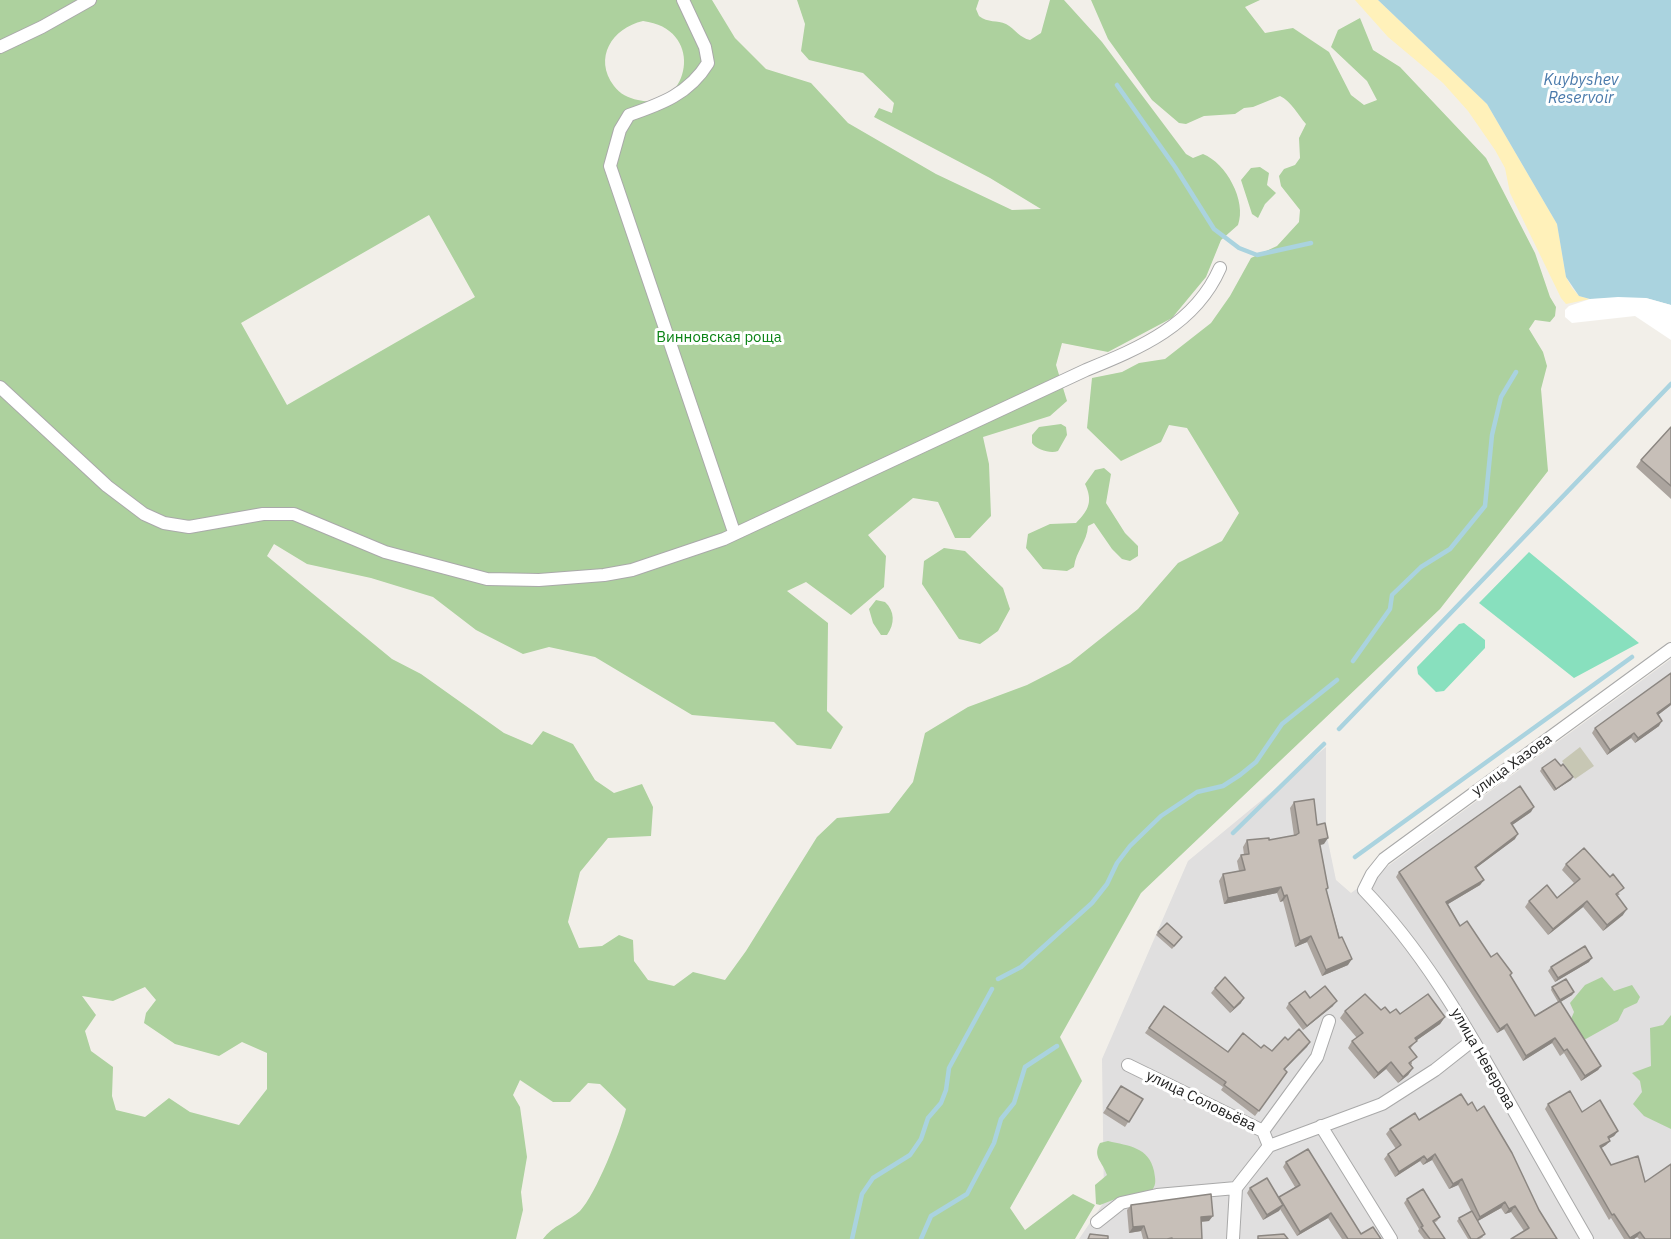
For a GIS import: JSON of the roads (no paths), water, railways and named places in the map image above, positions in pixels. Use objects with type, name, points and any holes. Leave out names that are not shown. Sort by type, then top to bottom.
[{"type":"street","points":[[0,47],[90,0]]},
{"type":"street","points":[[683,0],[705,47],[708,63],[697,81],[682,91],[660,104],[629,115],[620,130],[610,166],[734,532]]},
{"type":"street","points":[[0,387],[107,486],[144,514],[164,523],[189,526],[263,514],[294,514],[385,552],[487,579],[539,580],[604,575],[632,570],[702,547],[1086,370],[1131,352],[1178,325],[1202,300],[1220,268]]},
{"type":"street","name":"улица Хазова","points":[[1364,891],[1372,874],[1383,859],[1671,649]]},
{"type":"street","name":"улица Неверова","points":[[1364,891],[1395,923],[1420,954],[1473,1040],[1587,1239]]},
{"type":"street","points":[[1263,1131],[1317,1057],[1329,1021]]},
{"type":"street","points":[[1269,1146],[1382,1104],[1435,1070],[1473,1040]]},
{"type":"street","name":"улица Соловьёва","points":[[1128,1065],[1263,1131],[1269,1146],[1236,1188]]},
{"type":"street","points":[[1321,1126],[1391,1239]]},
{"type":"street","points":[[1097,1222],[1121,1203],[1157,1195],[1236,1188],[1233,1239]]},
{"type":"water","name":"Kuybyshev Reservoir","points":[[1378,0],[1671,0],[1671,305],[1646,298],[1590,299],[1579,296],[1566,277],[1557,224],[1487,104]]},
{"type":"waterway","points":[[1117,85],[1175,167],[1214,229],[1239,248],[1257,255],[1311,243]]},
{"type":"waterway","points":[[1353,661],[1390,609],[1392,595],[1421,567],[1450,549],[1485,506],[1492,435],[1501,397],[1516,372]]},
{"type":"waterway","points":[[1339,729],[1671,384]]},
{"type":"waterway","points":[[1355,857],[1632,657]]},
{"type":"waterway","points":[[998,979],[1021,967],[1092,903],[1107,884],[1117,863],[1130,846],[1161,816],[1197,792],[1223,786],[1240,775],[1256,762],[1282,724],[1337,680]]},
{"type":"waterway","points":[[1233,833],[1324,744]]},
{"type":"waterway","points":[[852,1239],[862,1194],[873,1178],[910,1155],[921,1139],[928,1118],[941,1103],[946,1090],[949,1068],[992,989]]},
{"type":"waterway","points":[[921,1239],[931,1216],[967,1194],[994,1143],[1001,1119],[1014,1103],[1025,1067],[1057,1046]]},
{"type":"park label","name":"Винновская роща","points":[[719,338]]}]
